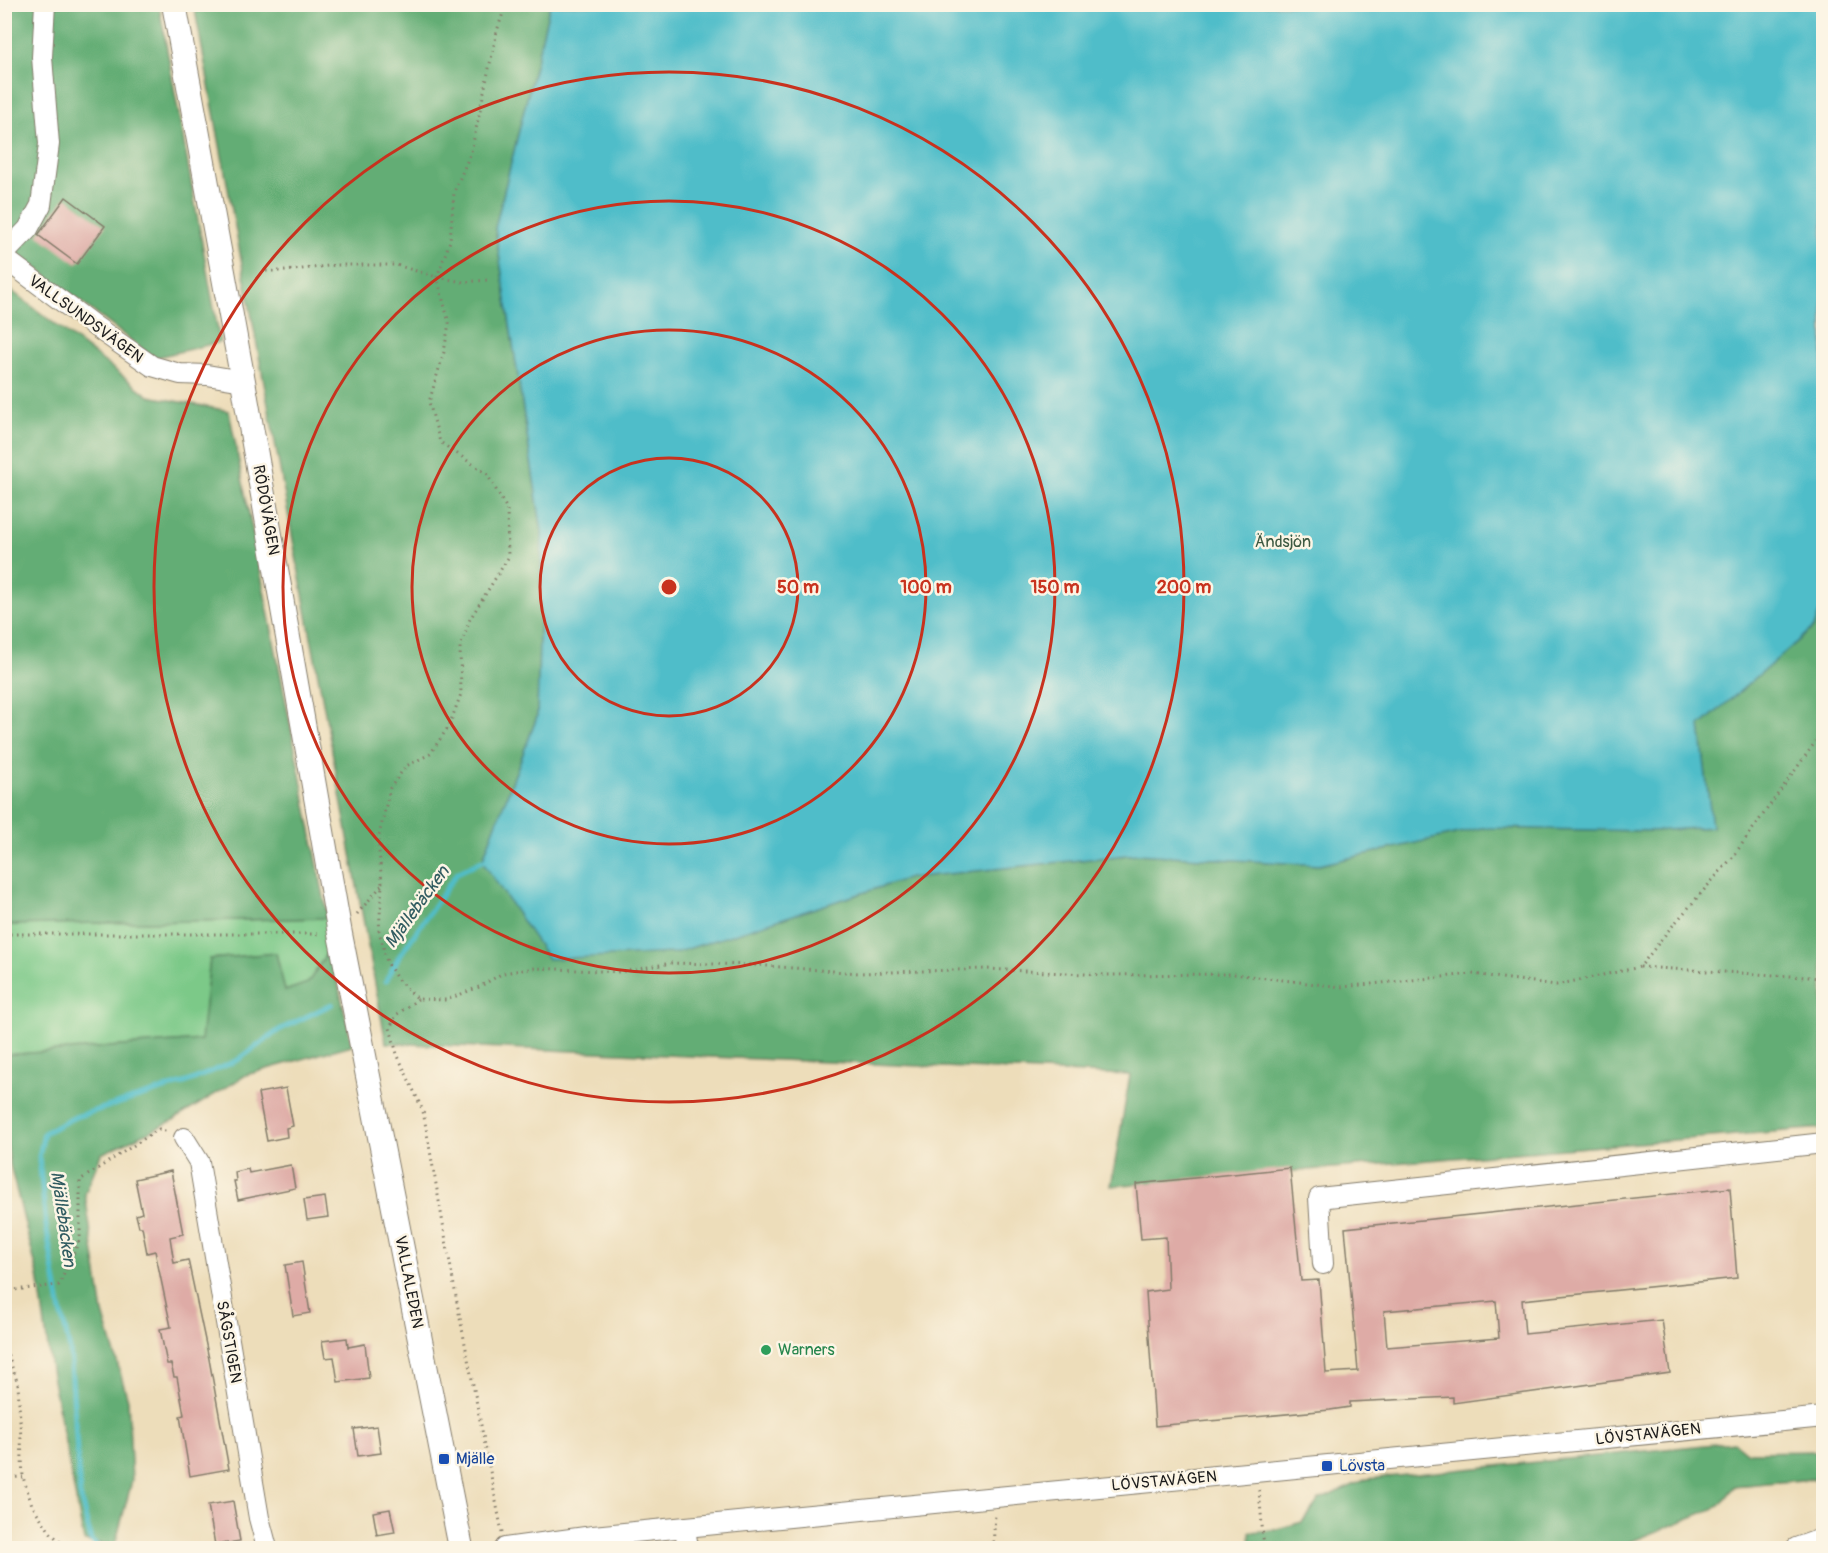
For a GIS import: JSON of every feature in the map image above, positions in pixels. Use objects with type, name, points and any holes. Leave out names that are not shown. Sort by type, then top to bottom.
[{"type":"main road","name":"RÖDÖVÄGEN","points":[[174,4],[340,934],[357,1015]]},
{"type":"main road","name":"VALLALEDEN","points":[[357,1015],[461,1548]]},
{"type":"street","points":[[4,256],[28,229],[41,205],[50,144],[42,57],[45,4]]},
{"type":"street","name":"VALLSUNDSVÄGEN","points":[[4,256],[96,327],[152,366],[180,374],[207,375],[243,381]]},
{"type":"street","name":"SÅGSTIGEN","points":[[184,1137],[199,1162],[259,1518],[267,1548]]},
{"type":"street","points":[[1323,1264],[1319,1198],[1824,1143]]},
{"type":"street","name":"LÖVSTAVÄGEN","points":[[504,1543],[685,1528],[1824,1417]]},
{"type":"street","points":[[685,1528],[688,1548]]},
{"type":"street","points":[[1797,1548],[1824,1538]]},
{"type":"path","points":[[418,999],[397,979],[387,962],[379,931],[382,884],[378,840],[390,788],[406,766],[430,754],[448,726],[461,694],[460,647],[470,619],[508,558],[507,508],[487,474],[440,442],[429,402],[444,352],[449,323],[437,277],[450,242],[454,192],[471,152],[497,31],[506,4]]},
{"type":"path","points":[[266,271],[285,271],[337,264],[396,265],[463,282],[488,280]]},
{"type":"path","points":[[1640,967],[1668,931],[1732,858],[1824,730]]},
{"type":"path","points":[[4,933],[340,934],[382,884]]},
{"type":"path","points":[[504,1543],[443,1228],[423,1111],[397,1054],[390,1028],[396,1015],[418,999],[446,1000],[479,987],[503,973],[535,968],[621,972],[671,963],[754,965],[859,973],[987,969],[1105,975],[1233,974],[1341,987],[1472,974],[1556,985],[1640,967],[1824,978]]},
{"type":"path","points":[[4,1291],[57,1285],[80,1239],[80,1180],[159,1129],[184,1137]]},
{"type":"path","points":[[4,1344],[18,1384],[23,1477],[32,1505],[50,1533],[66,1548]]},
{"type":"path","points":[[1258,1473],[1264,1548]]},
{"type":"path","points":[[4,1478],[23,1477]]},
{"type":"path","points":[[993,1548],[996,1498]]},
{"type":"green space","points":[[4,5],[159,5],[220,342],[154,358],[5,244]]},
{"type":"green space","points":[[194,5],[550,5],[495,228],[542,532],[537,717],[482,861],[675,953],[909,878],[1137,854],[1319,865],[1481,828],[1652,831],[1712,827],[1700,726],[1814,627],[1823,603],[1823,1128],[1111,1186],[1130,1075],[386,1043]]},
{"type":"green space","points":[[4,285],[149,396],[229,411],[328,918],[5,925]]},
{"type":"green space","points":[[328,918],[330,948],[308,983],[285,991],[276,953],[210,959],[202,1040],[5,1055],[5,925]]},
{"type":"green space","points":[[330,948],[352,1045],[246,1075],[172,1121],[101,1154],[85,1194],[103,1313],[128,1400],[132,1481],[115,1545],[84,1541],[51,1370],[38,1275],[10,1165],[4,1121],[4,1055],[201,1040],[210,959],[276,953],[285,991],[308,983]]},
{"type":"green space","points":[[1734,1442],[1746,1452],[1823,1451],[1823,1478],[1735,1486],[1720,1506],[1615,1548],[1251,1548],[1250,1532],[1274,1530],[1302,1522],[1319,1500],[1367,1479]]},
{"type":"water","name":"Ändsjön","points":[[550,5],[1823,5],[1823,603],[1814,627],[1700,726],[1712,827],[1652,831],[1481,828],[1319,865],[1137,854],[909,878],[675,953],[548,959],[482,861],[537,717],[542,532],[495,228]]},
{"type":"building","points":[[66,197],[105,226],[77,264],[38,235]]},
{"type":"building","points":[[286,1088],[293,1126],[286,1128],[287,1137],[267,1141],[258,1093]]},
{"type":"building","points":[[291,1165],[295,1188],[238,1200],[234,1181],[236,1181],[235,1172],[248,1169],[249,1173]]},
{"type":"building","points":[[1290,1168],[1301,1281],[1319,1280],[1326,1373],[1358,1371],[1345,1228],[1730,1188],[1737,1278],[1522,1300],[1525,1334],[1662,1320],[1670,1373],[1453,1403],[1453,1397],[1350,1402],[1350,1407],[1330,1410],[1155,1426],[1146,1292],[1168,1289],[1166,1237],[1141,1239],[1136,1184]],"holes":[[[1496,1301],[1499,1338],[1387,1347],[1384,1311]]]},
{"type":"building","points":[[171,1171],[183,1234],[170,1237],[174,1263],[188,1260],[229,1469],[190,1476],[180,1416],[184,1415],[177,1377],[174,1377],[171,1364],[167,1364],[160,1329],[171,1327],[155,1251],[147,1253],[142,1227],[139,1227],[136,1215],[142,1213],[135,1179]]},
{"type":"building","points":[[325,1197],[328,1217],[307,1220],[304,1200]]},
{"type":"building","points":[[302,1262],[310,1313],[293,1316],[285,1265]]},
{"type":"building","points":[[347,1338],[348,1347],[365,1344],[369,1378],[338,1382],[334,1357],[325,1358],[322,1341]]},
{"type":"building","points":[[377,1426],[381,1453],[358,1456],[354,1429]]},
{"type":"building","points":[[233,1501],[240,1541],[215,1545],[208,1505]]},
{"type":"building","points":[[390,1509],[395,1532],[377,1535],[373,1512]]},
{"type":"waterway","name":"Mjällebäcken","points":[[386,981],[398,958],[457,873],[482,861]]},
{"type":"waterway","name":"Mjällebäcken","points":[[99,1548],[91,1540],[80,1495],[70,1350],[46,1225],[39,1157],[44,1133],[75,1117],[187,1082],[238,1060],[279,1030],[332,1004]]},
{"type":"place","name":"Warners","points":[[766,1350]]},
{"type":"place","name":"Mjälle","points":[[444,1459]]},
{"type":"place","name":"Lövsta","points":[[1327,1466]]}]
